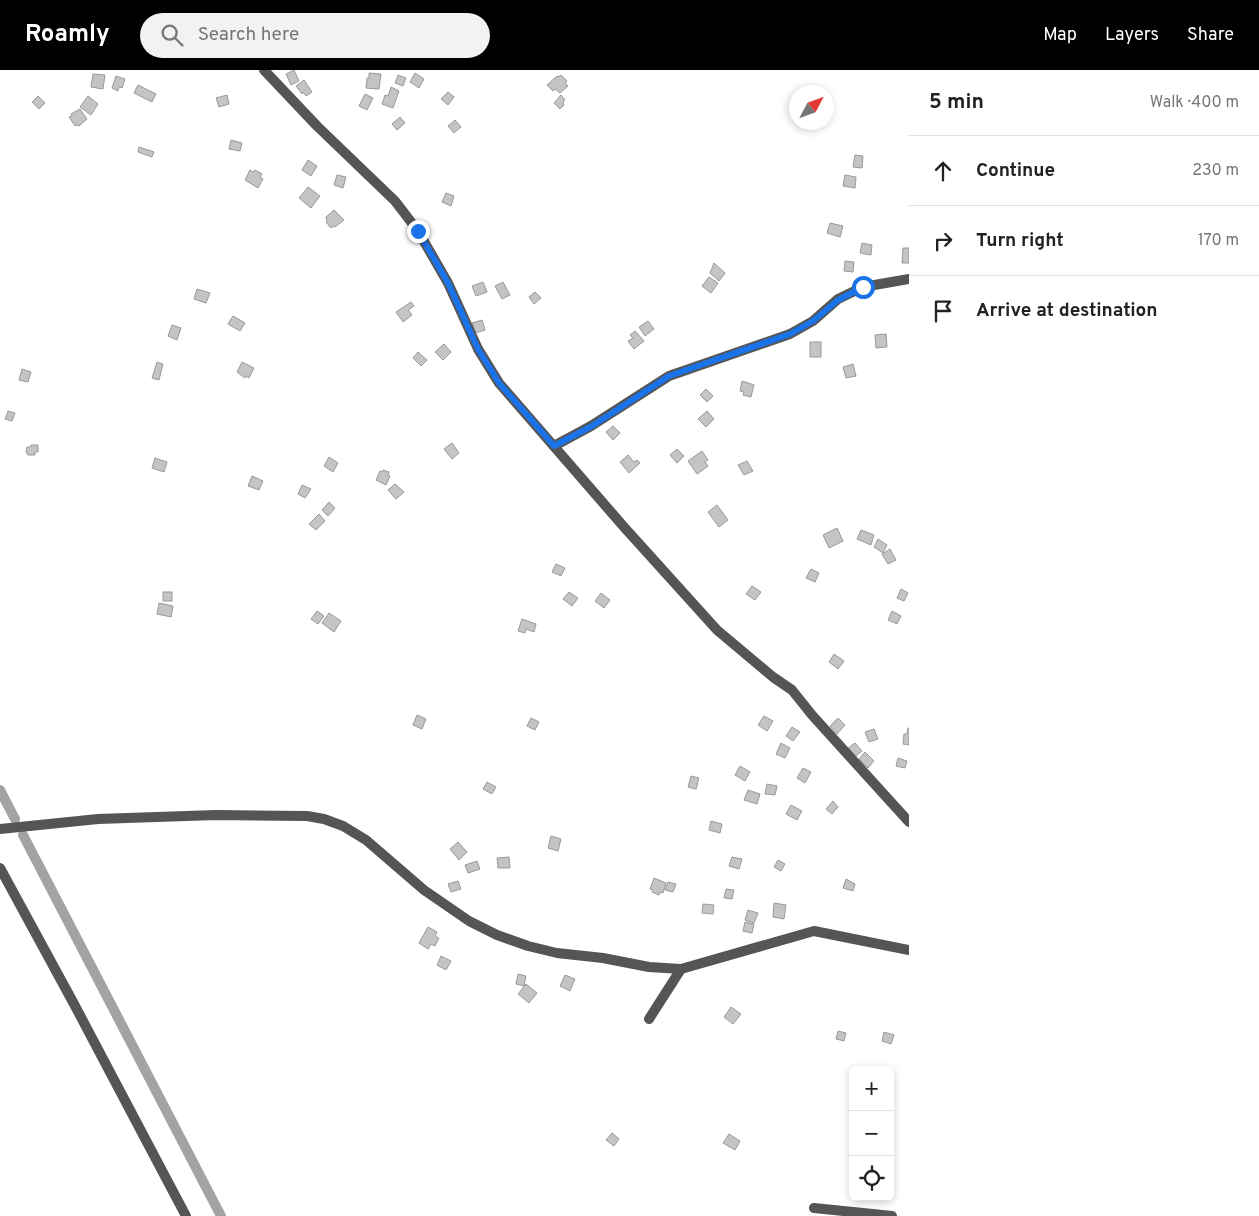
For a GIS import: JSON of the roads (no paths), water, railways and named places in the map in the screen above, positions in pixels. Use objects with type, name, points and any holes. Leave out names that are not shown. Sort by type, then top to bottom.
[{"type":"street","points":[[264,70],[317,126],[395,201],[418,231],[448,283],[478,349],[499,383],[624,527],[717,630],[773,677],[792,690],[812,715],[909,822]]},
{"type":"street","points":[[554,446],[592,426],[669,376],[790,334],[813,321],[838,300],[863,287],[909,279]]},
{"type":"street","points":[[0,829],[98,818],[307,816],[324,819],[343,826],[366,840],[424,890],[469,921],[497,935],[528,946],[557,953],[603,958],[650,967],[681,969],[814,931],[909,950]]},
{"type":"street","points":[[0,868],[186,1216]]},
{"type":"street","points":[[649,1019],[681,969]]},
{"type":"street","points":[[814,1208],[892,1216]]},
{"type":"waterway","points":[[0,790],[15,819]]},
{"type":"waterway","points":[[23,835],[221,1216]]}]
